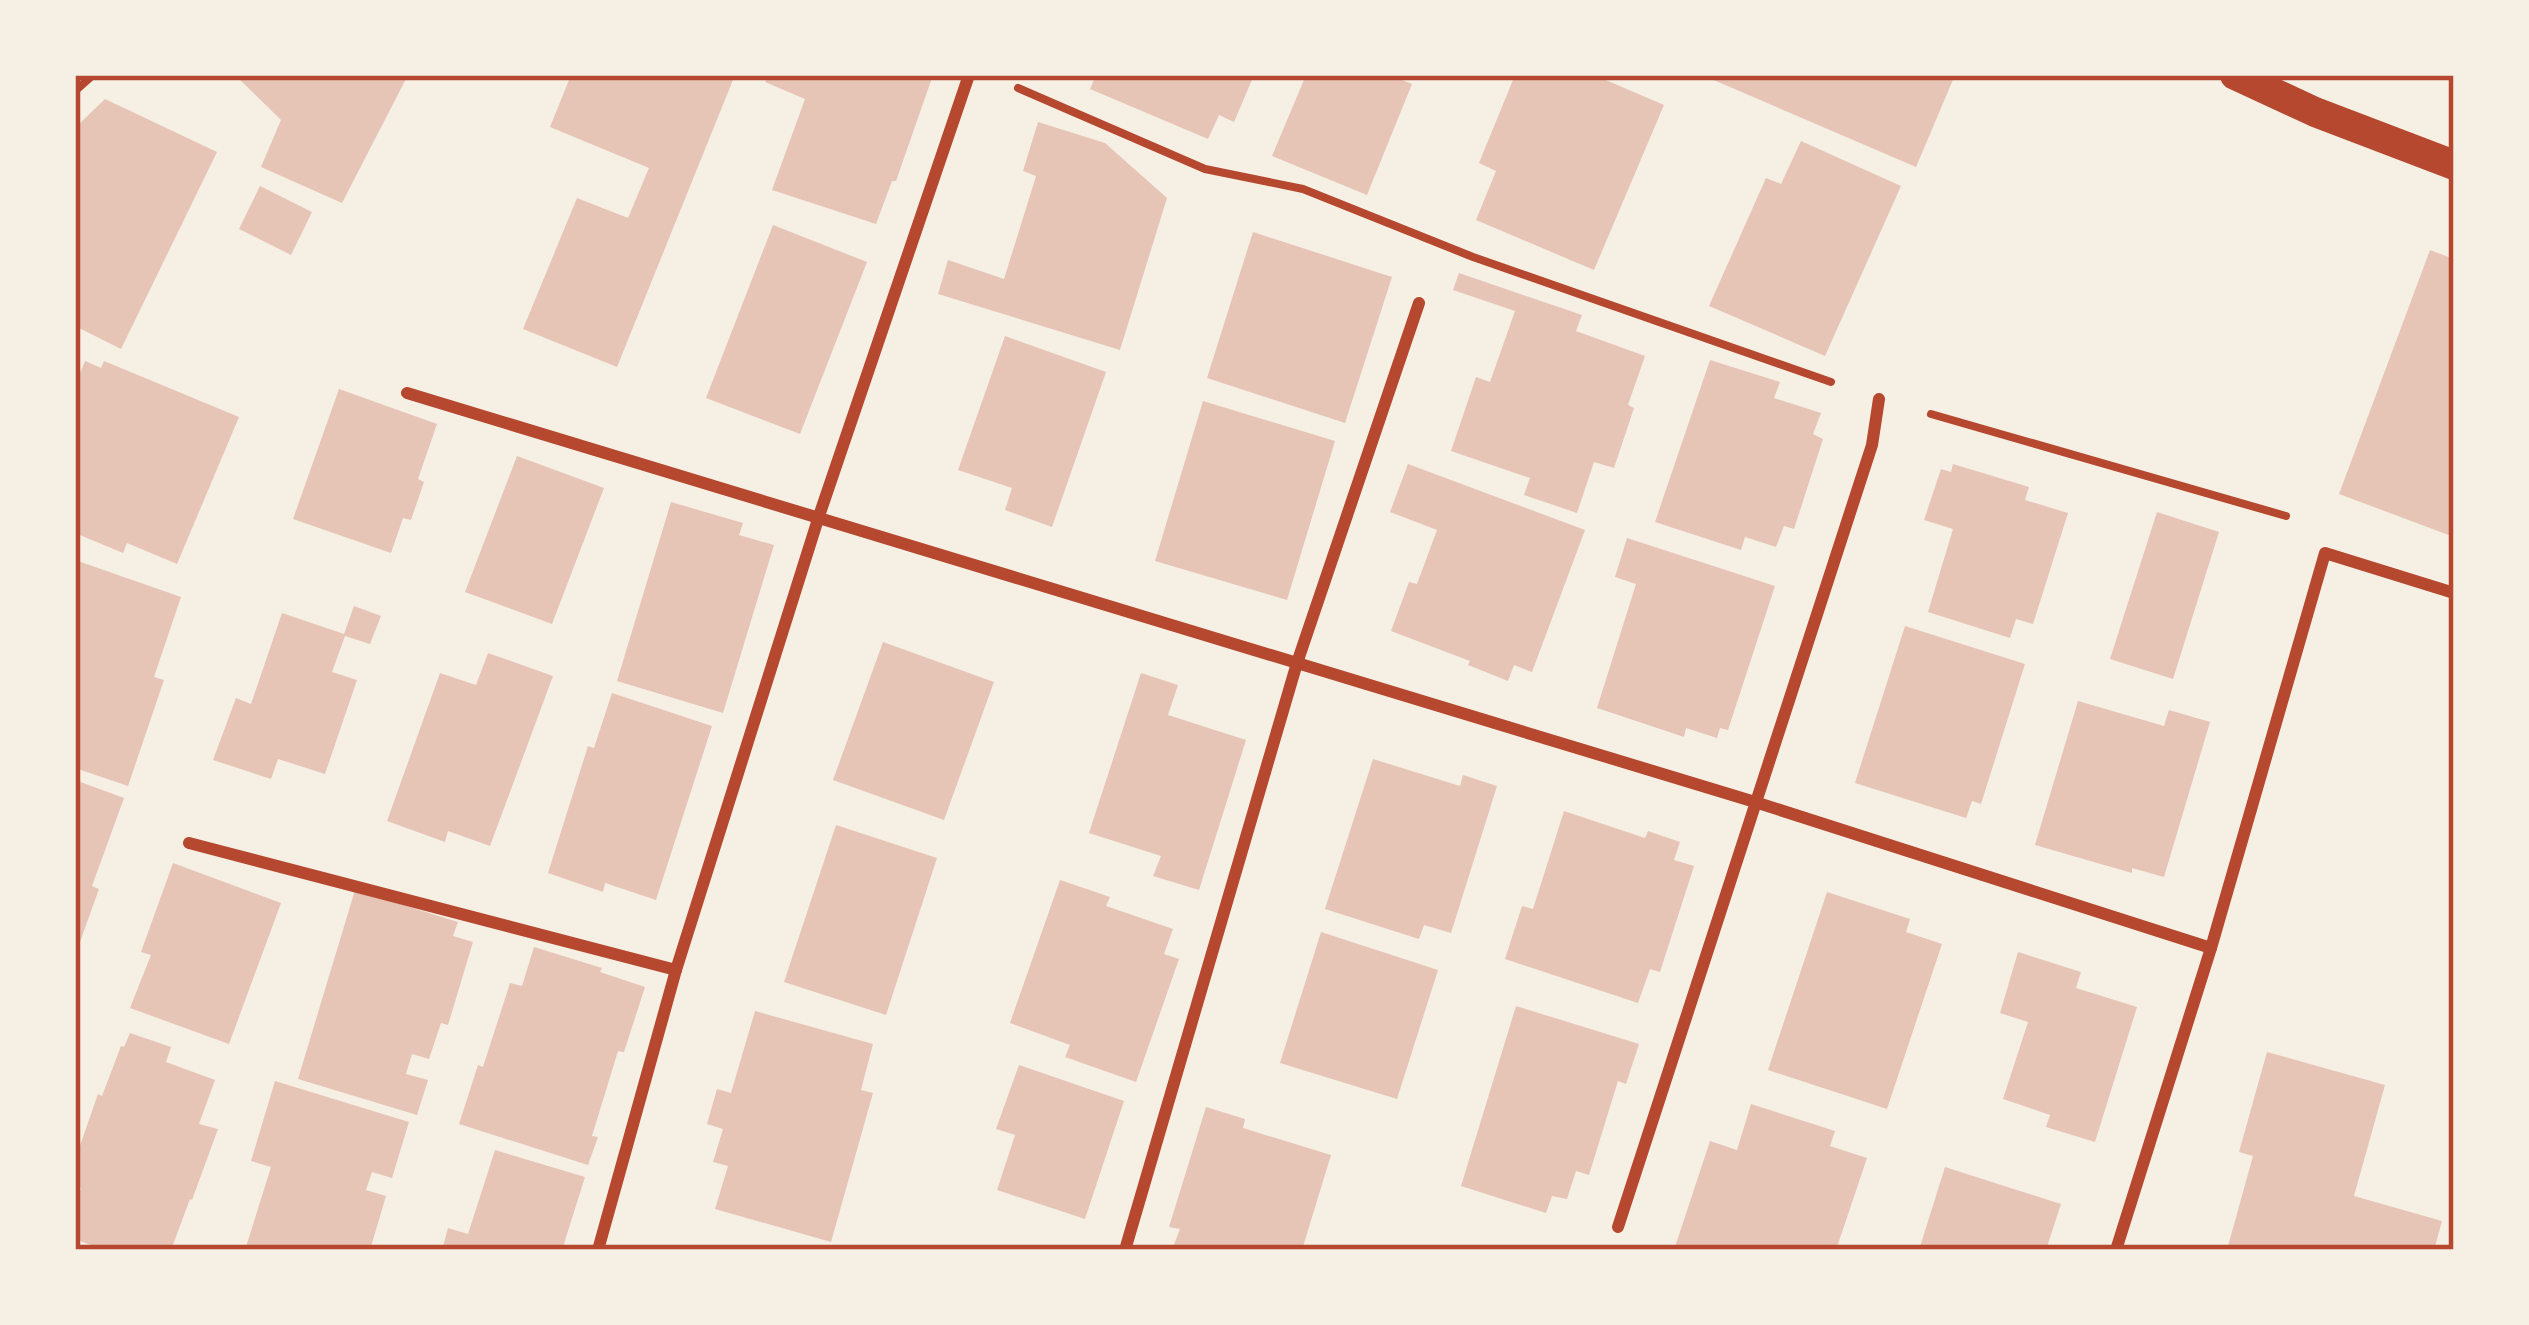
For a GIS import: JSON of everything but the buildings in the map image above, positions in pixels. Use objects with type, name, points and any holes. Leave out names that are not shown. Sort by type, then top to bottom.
[{"type":"main road","points":[[2235,75],[2314,112],[2454,165]]},
{"type":"street","points":[[598,1250],[676,970],[819,516],[969,75]]},
{"type":"street","points":[[1125,1250],[1297,663],[1419,304]]},
{"type":"street","points":[[407,392],[1755,802],[2211,948]]},
{"type":"street","points":[[1618,1227],[1872,445],[1880,399]]},
{"type":"street","points":[[2116,1250],[2211,948],[2325,553],[2454,593]]},
{"type":"street","points":[[189,843],[676,970]]},
{"type":"path","points":[[75,91],[93,75]]},
{"type":"path","points":[[1010,84],[1204,169],[1303,189],[1473,257],[1880,399],[2305,521],[2325,553]]}]
